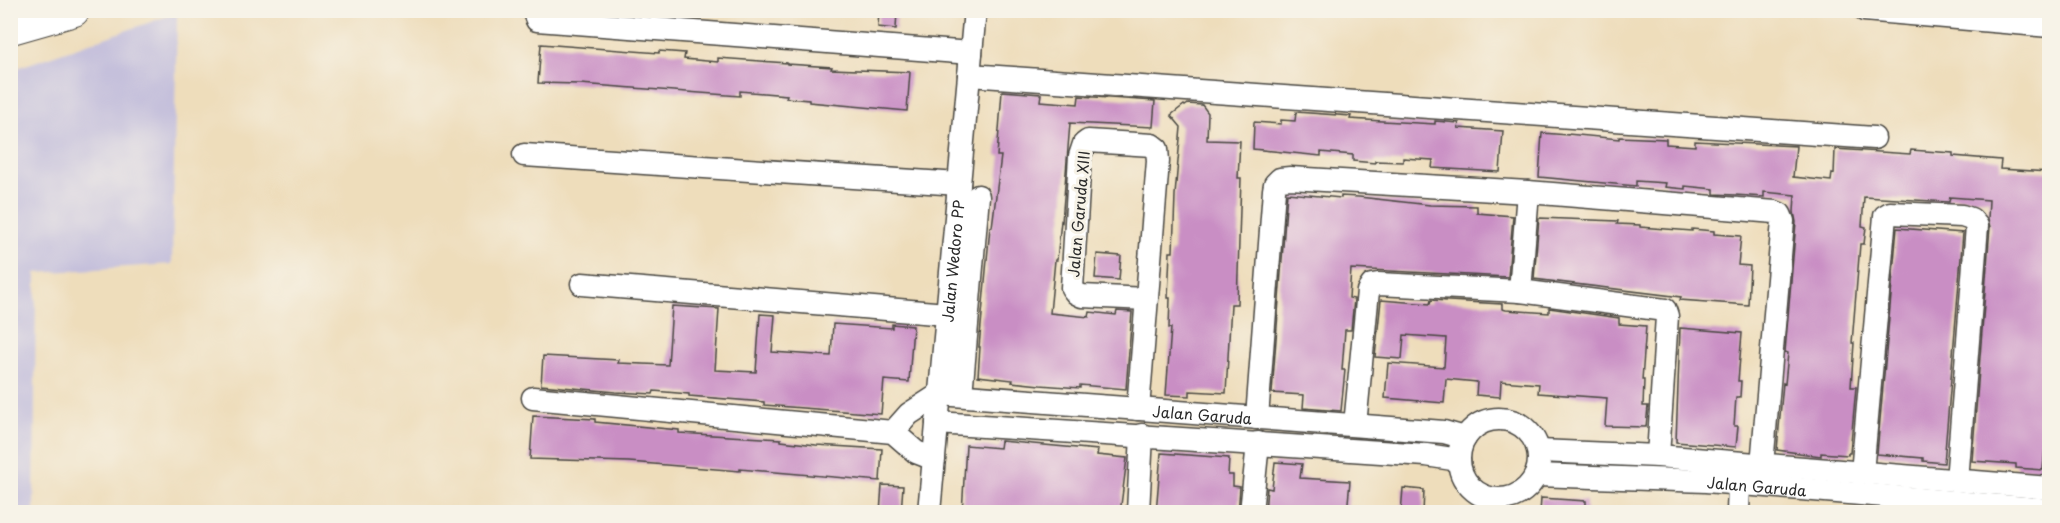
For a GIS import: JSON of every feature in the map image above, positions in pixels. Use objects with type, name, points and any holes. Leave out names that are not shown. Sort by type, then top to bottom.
[{"type":"highway","points":[[10,28],[73,10]]},
{"type":"street","points":[[533,10],[537,21],[970,64],[1874,138]]},
{"type":"street","name":"Jalan Wedoro PP","points":[[929,513],[937,423],[951,394],[947,314],[969,190],[970,64],[975,10]]},
{"type":"street","points":[[1864,10],[2049,26]]},
{"type":"street","name":"Jalan Garuda XIII","points":[[1138,409],[1147,299],[1158,161],[1157,149],[1152,145],[1088,141],[1084,144],[1080,156],[1073,291],[1080,295],[1147,299]]},
{"type":"street","points":[[524,155],[969,190],[951,394],[909,414],[893,432]]},
{"type":"street","points":[[1257,418],[1274,190],[1277,181],[1283,178],[1528,192],[1775,212],[1780,214],[1783,221],[1762,465]]},
{"type":"street","points":[[1520,291],[1528,192]]},
{"type":"street","points":[[1862,473],[1885,216],[1890,213],[1962,216],[1971,219],[1977,226],[1957,498]]},
{"type":"street","points":[[582,284],[947,314]]},
{"type":"street","points":[[1355,425],[1368,291],[1372,285],[1520,291],[1665,310],[1667,316],[1658,456]]},
{"type":"street","name":"Jalan Garuda","points":[[951,394],[1444,432],[1465,438]]},
{"type":"street","points":[[533,398],[893,432],[916,452],[934,459]]},
{"type":"street","points":[[1000,426],[1003,399]]},
{"type":"street","points":[[1181,438],[1185,412]]},
{"type":"street","points":[[1518,513],[1540,463],[1539,451],[1534,438],[1525,428],[1513,421],[1499,419],[1480,424],[1465,438],[1461,445],[1459,460],[1462,475],[1487,504],[1504,499],[1530,483]]},
{"type":"street","points":[[1306,447],[1308,422]]},
{"type":"street","name":"Jalan Garuda","points":[[937,423],[1258,443],[1426,455],[1459,460]]},
{"type":"street","points":[[1138,513],[1142,435]]},
{"type":"street","points":[[1251,513],[1258,443]]},
{"type":"street","name":"Jalan Garuda","points":[[1539,451],[1658,456],[1739,484],[1816,480],[1862,473],[1957,498]]},
{"type":"street","name":"Jalan Garuda","points":[[1530,483],[1762,465],[1816,480],[1847,503],[2006,496],[2047,505]]},
{"type":"street","points":[[1738,513],[1739,484]]},
{"type":"shaded area","points":[[177,13],[172,264],[36,273],[34,512],[11,512],[11,70]]},
{"type":"building","points":[[879,10],[897,10],[896,29],[878,27]]},
{"type":"building","points":[[541,44],[685,53],[684,59],[718,62],[718,58],[832,67],[831,69],[910,72],[907,111],[809,102],[809,100],[786,98],[787,95],[740,91],[740,96],[538,83]]},
{"type":"building","points":[[1002,91],[1041,94],[1040,101],[1078,104],[1079,96],[1155,101],[1153,127],[1070,123],[1062,222],[1057,260],[1055,260],[1050,313],[1089,317],[1090,312],[1116,315],[1117,311],[1132,312],[1126,389],[1080,385],[1080,388],[1040,385],[978,376],[990,227],[992,227],[1001,156],[997,156]]},
{"type":"building","points":[[1188,104],[1202,105],[1208,113],[1207,140],[1240,141],[1238,178],[1241,178],[1237,304],[1231,304],[1226,393],[1190,391],[1190,396],[1166,395],[1171,328],[1169,328],[1170,298],[1168,298],[1170,252],[1173,252],[1181,127],[1171,115]]},
{"type":"building","points":[[1296,112],[1351,116],[1350,119],[1435,124],[1435,121],[1459,123],[1458,128],[1503,131],[1500,172],[1432,168],[1433,160],[1403,158],[1403,162],[1375,161],[1375,163],[1353,161],[1353,155],[1321,152],[1321,156],[1253,149],[1254,122],[1281,124],[1281,120],[1295,121]]},
{"type":"building","points":[[1542,133],[1619,139],[1619,137],[1666,139],[1666,144],[1695,146],[1695,141],[1796,146],[1793,177],[1831,181],[1832,173],[1834,174],[1835,149],[1910,154],[1911,150],[1953,153],[1953,156],[2001,160],[2000,169],[2049,172],[2049,402],[2043,470],[2016,468],[2016,464],[1972,461],[1990,227],[1989,200],[1950,197],[1949,202],[1864,197],[1862,226],[1866,227],[1864,244],[1860,244],[1852,343],[1854,343],[1851,387],[1856,387],[1850,453],[1848,455],[1821,453],[1821,456],[1777,450],[1788,353],[1785,352],[1796,222],[1795,195],[1764,192],[1764,197],[1714,194],[1714,189],[1685,186],[1685,189],[1665,187],[1666,183],[1636,181],[1636,186],[1539,177]]},
{"type":"building","points":[[1287,193],[1341,198],[1341,196],[1359,197],[1430,205],[1477,206],[1477,213],[1513,216],[1508,277],[1351,269],[1349,298],[1354,299],[1351,330],[1345,330],[1342,370],[1345,370],[1341,411],[1303,408],[1304,395],[1272,393]]},
{"type":"building","points":[[1539,218],[1618,221],[1617,224],[1640,225],[1640,227],[1692,231],[1692,229],[1714,231],[1714,234],[1741,236],[1738,265],[1750,266],[1748,305],[1680,300],[1681,297],[1534,279]]},
{"type":"building","points":[[1897,228],[1963,233],[1944,463],[1923,461],[1923,458],[1877,454]]},
{"type":"building","points":[[1097,254],[1121,256],[1119,280],[1095,278]]},
{"type":"building","points":[[1381,300],[1430,304],[1431,300],[1502,304],[1502,309],[1506,310],[1549,313],[1549,308],[1619,318],[1619,324],[1646,326],[1642,380],[1644,380],[1643,406],[1648,406],[1646,427],[1605,426],[1607,398],[1538,393],[1539,384],[1501,381],[1500,397],[1476,395],[1477,382],[1446,379],[1444,403],[1385,398],[1388,363],[1444,367],[1446,338],[1404,335],[1402,359],[1375,357]]},
{"type":"building","points":[[672,306],[719,309],[715,370],[756,372],[760,314],[775,315],[772,352],[831,356],[833,324],[892,328],[892,324],[913,326],[909,382],[884,380],[881,414],[764,405],[764,402],[654,391],[653,394],[541,385],[543,356],[668,365]]},
{"type":"building","points":[[1680,328],[1742,333],[1738,381],[1741,381],[1740,397],[1736,397],[1734,426],[1738,426],[1736,447],[1676,442]]},
{"type":"building","points":[[533,416],[595,419],[595,422],[679,430],[679,433],[781,439],[781,441],[816,445],[882,449],[880,481],[629,462],[530,459]]},
{"type":"building","points":[[1001,441],[1098,450],[1097,455],[1127,458],[1120,513],[962,513],[966,445],[1000,448]]},
{"type":"building","points":[[1161,453],[1229,458],[1228,475],[1233,475],[1233,486],[1240,487],[1238,513],[1156,513]]},
{"type":"building","points":[[1275,462],[1302,464],[1300,478],[1350,481],[1347,513],[1265,513],[1267,488],[1272,489]]},
{"type":"building","points":[[882,485],[903,486],[901,513],[880,513]]},
{"type":"building","points":[[1403,488],[1424,490],[1423,513],[1401,513]]},
{"type":"building","points":[[1541,498],[1586,501],[1586,513],[1540,513]]}]
